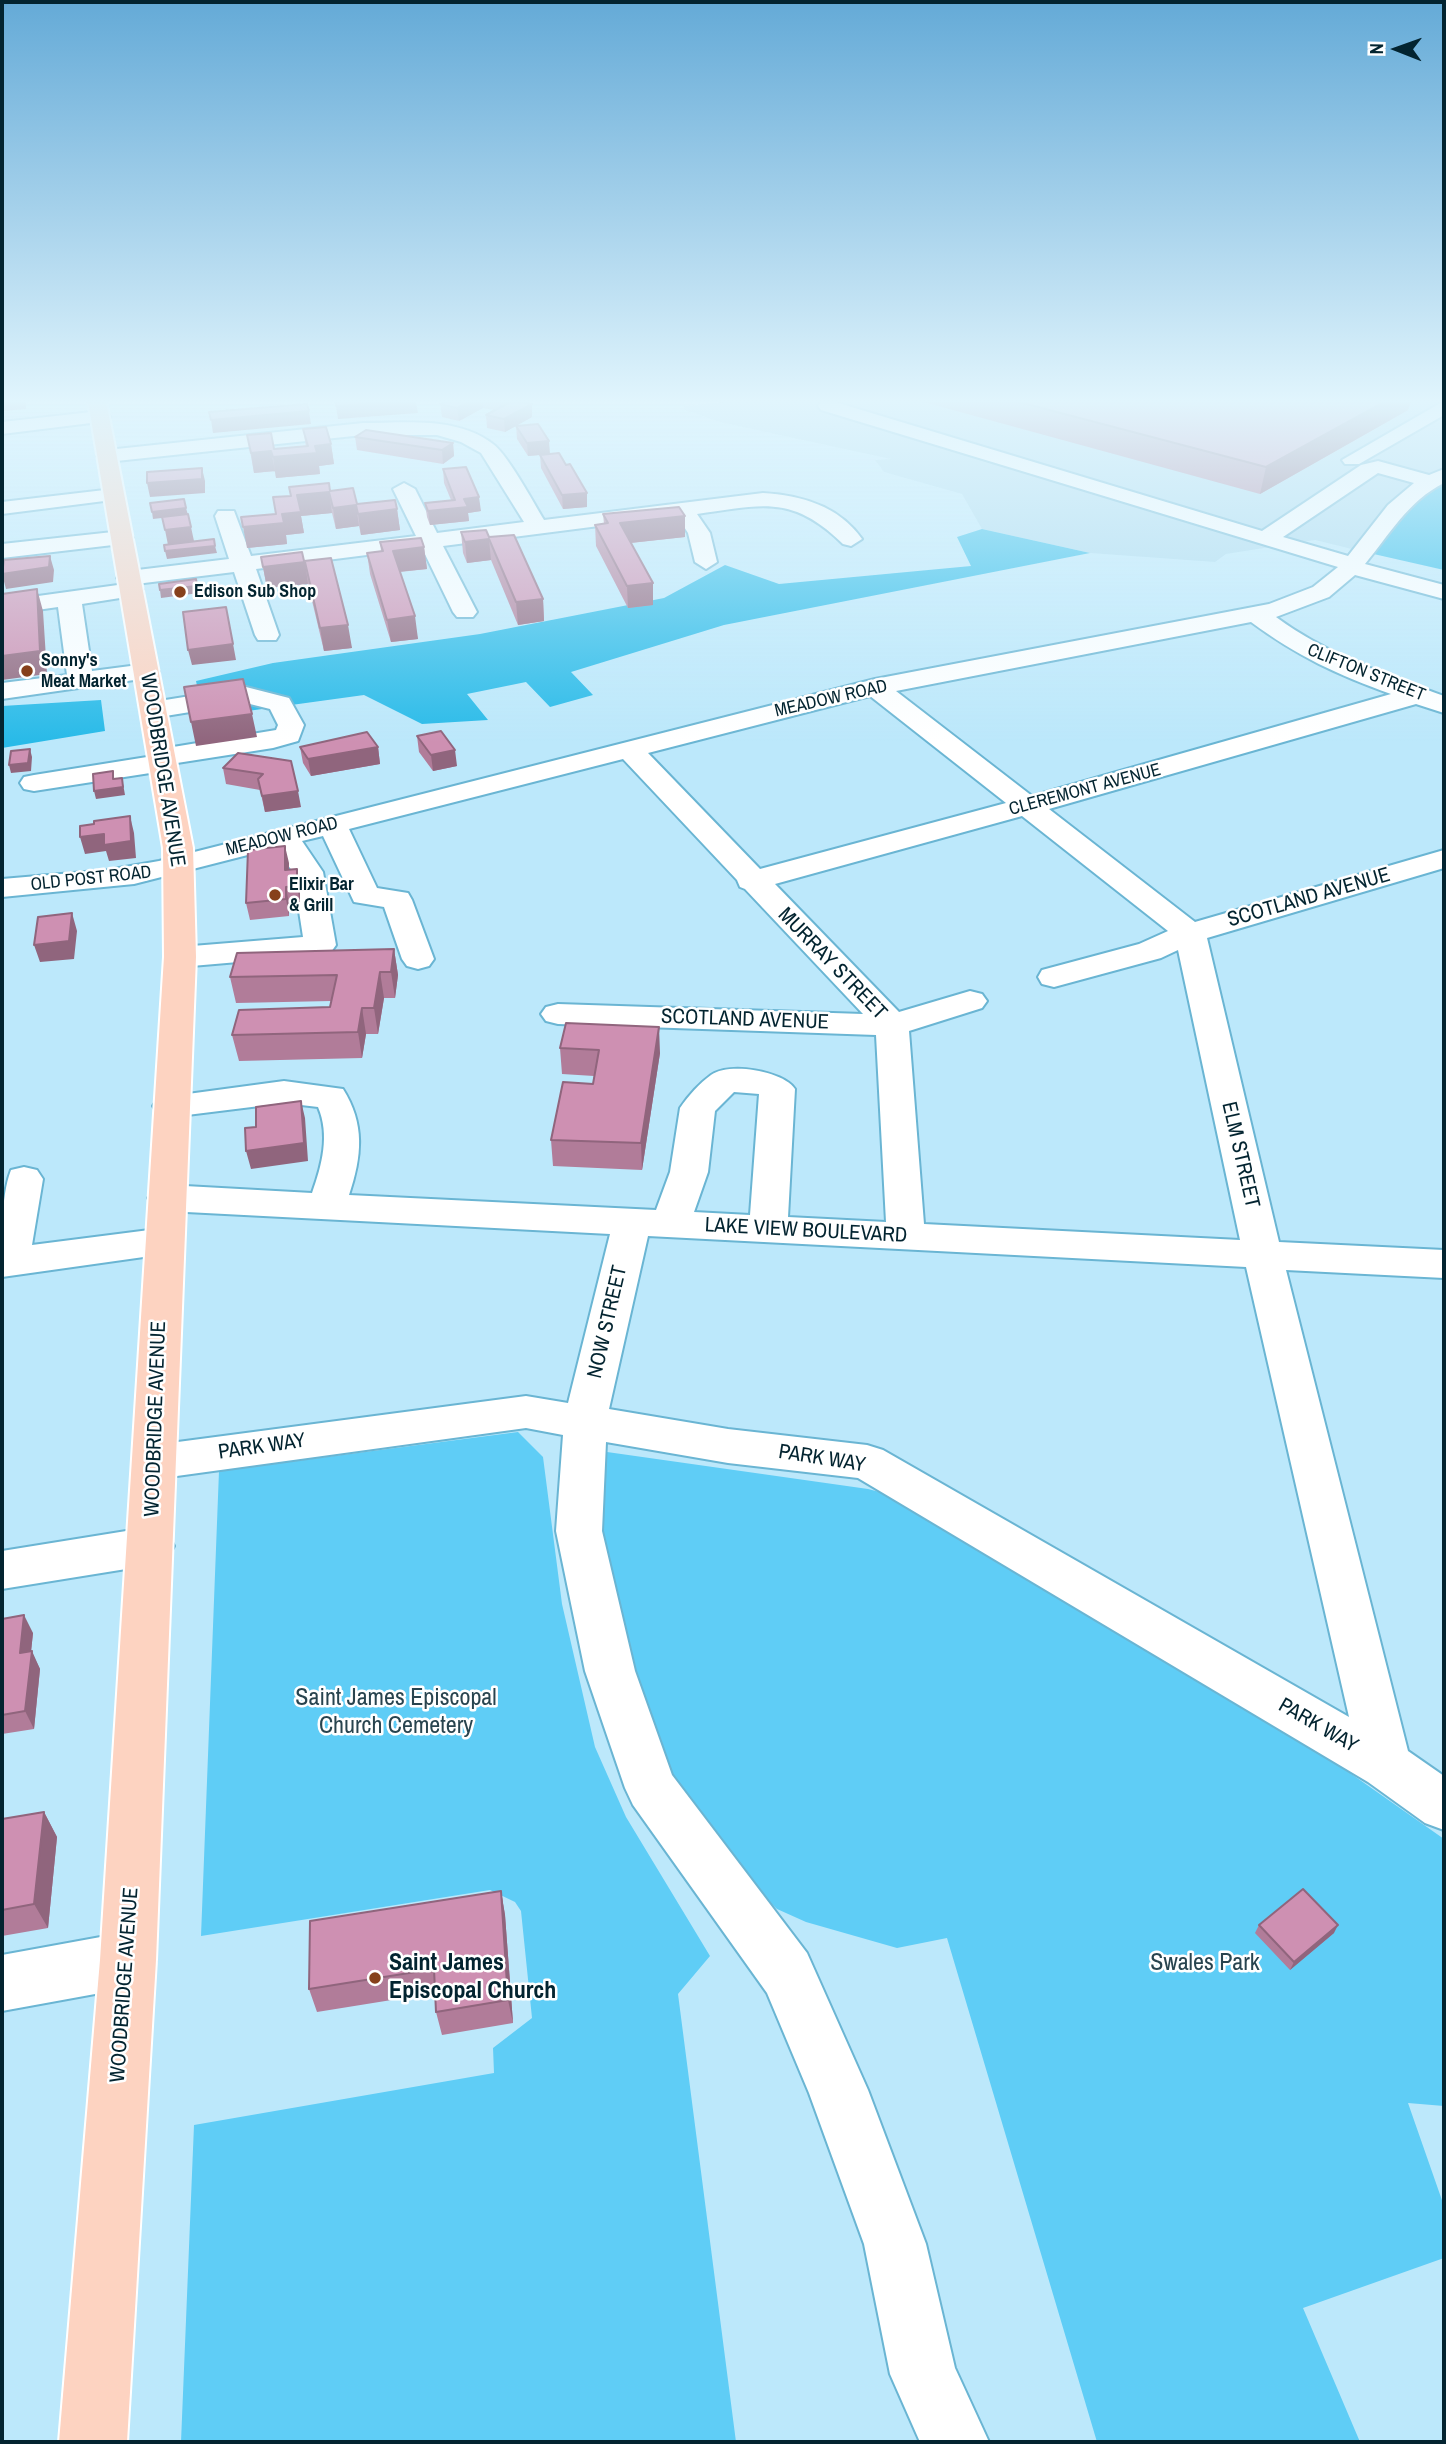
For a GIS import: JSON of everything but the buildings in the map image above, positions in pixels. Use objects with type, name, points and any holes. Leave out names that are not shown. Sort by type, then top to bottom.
[{"type":"main road","name":"WOODBRIDGE AVENUE","points":[[93,2442],[128,1960],[180,957],[179,867],[118,515]]},
{"type":"street","points":[[416,515],[465,612]]},
{"type":"street","points":[[530,515],[538,527]]},
{"type":"street","points":[[2,551],[127,568],[241,564],[629,515]]},
{"type":"street","points":[[688,515],[699,533],[706,562]]},
{"type":"street","points":[[827,515],[850,539]]},
{"type":"street","points":[[1186,515],[1354,562],[1444,592]]},
{"type":"street","points":[[1265,539],[1300,515]]},
{"type":"street","name":"MEADOW ROAD","points":[[179,867],[211,855],[874,687],[1275,610],[1332,585],[1354,562],[1389,515]]},
{"type":"street","points":[[226,516],[267,635]]},
{"type":"street","points":[[1354,562],[1444,575]]},
{"type":"street","points":[[2,608],[69,599],[127,568]]},
{"type":"street","points":[[69,599],[81,681]]},
{"type":"street","name":"CLIFTON STREET","points":[[1256,614],[1297,645],[1338,666],[1444,705]]},
{"type":"street","points":[[2,691],[81,681],[149,691],[246,695],[280,704],[290,725],[288,735],[284,737],[34,783]]},
{"type":"street","points":[[874,687],[1190,933]]},
{"type":"street","name":"CLEREMONT AVENUE","points":[[751,881],[1236,749],[1417,695]]},
{"type":"street","name":"MURRAY STREET","points":[[628,748],[751,881],[892,1024],[906,1236]]},
{"type":"street","points":[[332,824],[365,895],[397,900],[418,959]]},
{"type":"street","points":[[180,957],[320,945],[308,872],[289,846],[286,836]]},
{"type":"street","name":"SCOTLAND AVENUE","points":[[1054,977],[1150,951],[1190,933],[1444,861]]},
{"type":"street","name":"OLD POST ROAD","points":[[2,888],[43,873],[146,874],[179,867]]},
{"type":"street","name":"ELM STREET","points":[[1190,933],[1262,1253],[1386,1765]]},
{"type":"street","name":"SCOTLAND AVENUE","points":[[558,1014],[892,1024],[970,1001]]},
{"type":"street","points":[[673,1225],[676,1201],[689,1172],[698,1108],[725,1081],[768,1083],[777,1088],[768,1230]]},
{"type":"street","points":[[171,1106],[284,1093],[330,1097],[339,1109],[342,1131],[341,1158],[326,1206]]},
{"type":"street","points":[[24,1179],[6,1263],[165,1241]]},
{"type":"street","name":"LAKE VIEW BOULEVARD","points":[[167,1198],[1444,1264]]},
{"type":"street","name":"NOW STREET","points":[[632,1223],[585,1422],[579,1531],[610,1671],[651,1788],[787,1973],[838,2090],[895,2244],[923,2374],[955,2442]]},
{"type":"street","name":"PARK WAY","points":[[155,1462],[526,1412],[728,1446],[867,1462],[1386,1765],[1444,1806]]},
{"type":"street","points":[[2,1570],[151,1546]]},
{"type":"street","points":[[2,1983],[128,1960]]},
{"type":"shaded area","points":[[974,515],[1400,515],[1356,550],[1315,540],[1226,554],[1215,562],[1090,553],[982,529]]},
{"type":"shaded area","points":[[1400,515],[1444,515],[1444,570],[1356,550]]},
{"type":"shaded area","points":[[982,529],[1090,553],[724,625],[571,672],[593,695],[550,707],[526,682],[467,694],[488,720],[422,724],[364,695],[204,717],[196,681],[273,663],[480,634],[664,598],[725,565],[779,584],[971,566],[957,537]]},
{"type":"shaded area","points":[[101,700],[105,731],[2,748],[2,706]]},
{"type":"green space","name":"Saint James Episcopal Church Cemetery","points":[[518,1432],[543,1457],[562,1604],[595,1747],[626,1817],[710,1956],[678,1994],[736,2442],[181,2442],[194,2125],[494,2073],[493,2048],[532,2018],[521,1911],[515,1902],[490,1890],[201,1936],[219,1471]]},
{"type":"green space","name":"Swales Park","points":[[600,1451],[868,1489],[895,1496],[1273,1719],[1444,1839],[1444,2106],[1408,2103],[1444,2206],[1444,2258],[1303,2308],[1360,2442],[1097,2442],[947,1938],[897,1948],[806,1922],[777,1909],[753,1887],[665,1777],[595,1548]]},
{"type":"place","name":"Edison Sub Shop","points":[[180,592]]},
{"type":"place","name":"Sonny's Meat Market","points":[[27,671]]},
{"type":"place","name":"Elixir Bar & Grill","points":[[275,895]]},
{"type":"place","name":"Saint James Episcopal Church","points":[[375,1978]]}]
